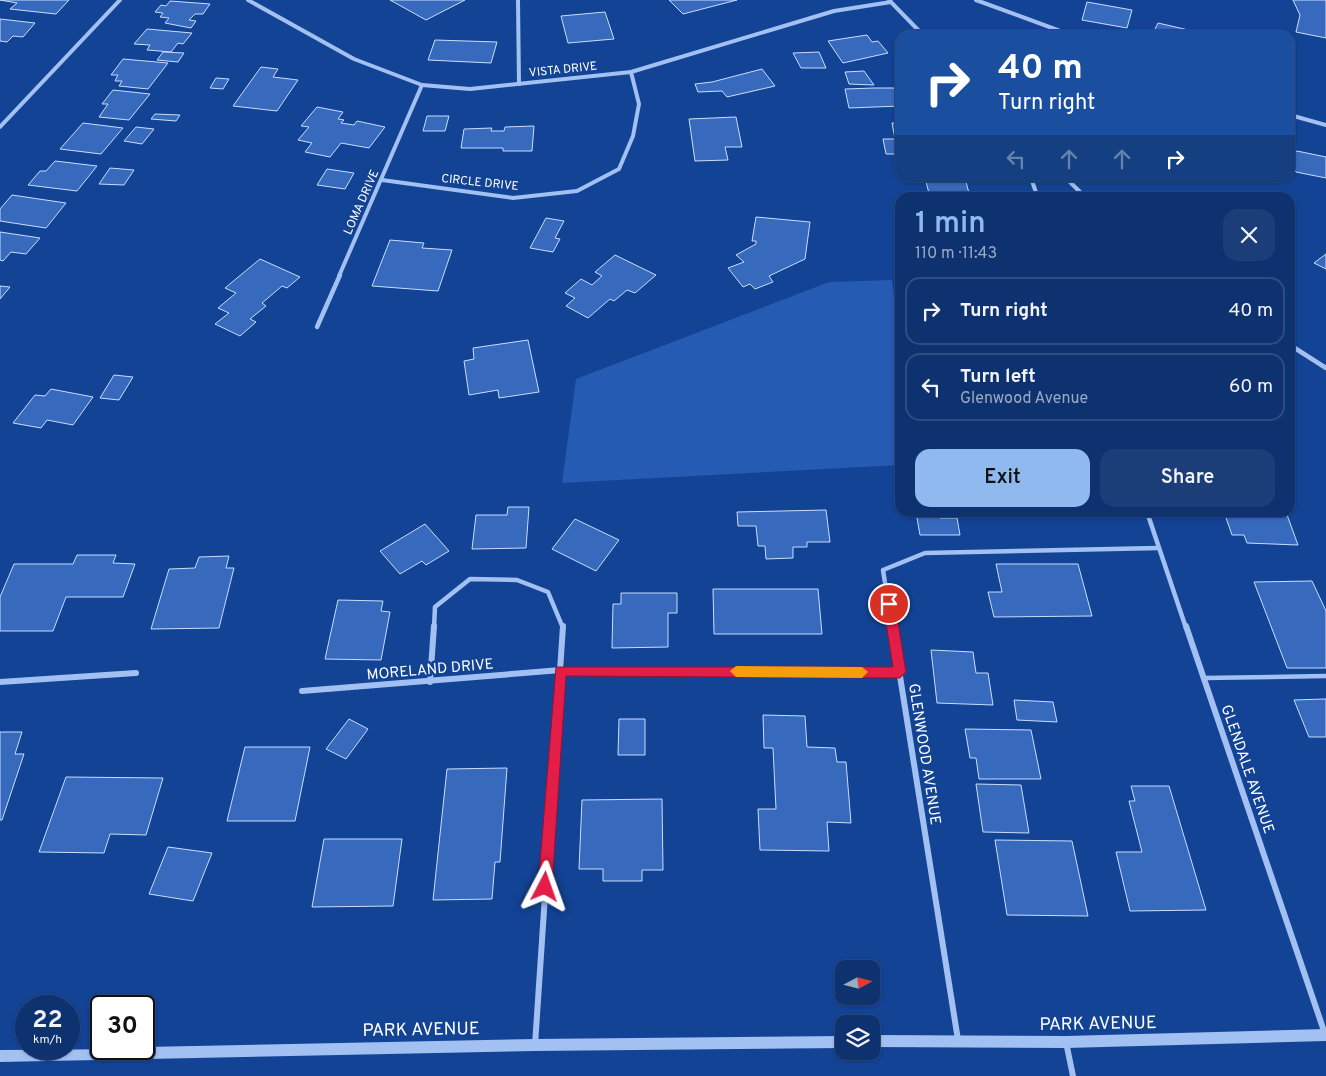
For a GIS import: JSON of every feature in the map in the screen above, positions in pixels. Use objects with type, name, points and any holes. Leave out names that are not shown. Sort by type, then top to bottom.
[{"type":"street","points":[[0,127],[120,0]]},
{"type":"street","name":"VISTA DRIVE","points":[[248,0],[354,59],[422,84],[470,89],[631,72],[834,11],[890,1]]},
{"type":"street","points":[[518,0],[520,84]]},
{"type":"street","points":[[976,0],[1057,30]]},
{"type":"street","points":[[890,1],[918,30]]},
{"type":"street","name":"CIRCLE DRIVE","points":[[382,180],[513,198],[577,192],[619,169],[633,136],[640,104],[631,72]]},
{"type":"street","name":"LOMA DRIVE","points":[[317,327],[422,84]]},
{"type":"street","points":[[1295,117],[1326,126]]},
{"type":"street","points":[[1070,182],[1080,192]]},
{"type":"street","points":[[1295,348],[1326,368]]},
{"type":"street","name":"GLENDALE AVENUE","points":[[1149,517],[1326,1035]]},
{"type":"street","name":"GLENWOOD AVENUE","points":[[958,1040],[883,570],[925,553],[1159,548]]},
{"type":"street","points":[[430,682],[435,607],[470,579],[517,580],[548,592],[563,625],[535,1045]]},
{"type":"street","name":"MORELAND DRIVE","points":[[302,691],[561,670],[900,672]]},
{"type":"street","points":[[0,682],[136,673]]},
{"type":"street","name":"PARK AVENUE","points":[[880,1041],[1066,1042],[1326,1035]]},
{"type":"street","name":"PARK AVENUE","points":[[0,1056],[535,1045],[835,1042]]},
{"type":"street","points":[[1066,1042],[1073,1076]]},
{"type":"lane","points":[[1204,678],[1326,676]]},
{"type":"shaded area","points":[[892,280],[895,304],[895,465],[562,483],[576,379],[829,282]]},
{"type":"building","points":[[0,0],[69,0],[56,14],[10,9],[17,3]]},
{"type":"building","points":[[390,0],[465,0],[426,20]]},
{"type":"building","points":[[669,0],[737,0],[683,14]]},
{"type":"building","points":[[1293,0],[1326,0],[1326,38],[1296,32],[1300,15]]},
{"type":"building","points":[[170,1],[210,4],[203,14],[195,14],[189,20],[196,21],[191,28],[165,23],[169,18],[160,17],[163,13],[155,12],[161,5],[166,6]]},
{"type":"building","points":[[1087,2],[1132,10],[1127,28],[1082,20]]},
{"type":"building","points":[[605,12],[614,39],[568,43],[561,16]]},
{"type":"building","points":[[0,19],[35,23],[23,37],[13,36],[7,42],[0,41]]},
{"type":"building","points":[[1158,23],[1189,30],[1154,30]]},
{"type":"building","points":[[147,29],[192,33],[183,44],[178,43],[171,52],[147,50],[150,45],[134,44]]},
{"type":"building","points":[[867,35],[872,42],[878,41],[888,53],[843,63],[828,41]]},
{"type":"building","points":[[435,40],[497,42],[491,63],[428,60]]},
{"type":"building","points":[[163,52],[184,53],[178,62],[157,60]]},
{"type":"building","points":[[819,52],[826,68],[801,68],[793,53]]},
{"type":"building","points":[[123,59],[168,63],[148,89],[119,86],[122,81],[115,81],[118,75],[111,75]]},
{"type":"building","points":[[261,67],[278,69],[273,77],[298,80],[277,111],[233,106]]},
{"type":"building","points":[[762,69],[775,86],[727,97],[722,91],[698,92],[695,84],[712,82]]},
{"type":"building","points":[[864,71],[874,85],[849,84],[845,72]]},
{"type":"building","points":[[216,78],[229,79],[223,89],[210,88]]},
{"type":"building","points":[[894,88],[895,106],[849,108],[845,89]]},
{"type":"building","points":[[113,90],[150,94],[129,120],[99,117],[108,104],[102,104]]},
{"type":"building","points":[[317,107],[343,112],[338,119],[344,120],[341,123],[354,125],[357,121],[385,127],[369,148],[341,143],[330,157],[305,152],[312,143],[298,140],[309,127],[301,126]]},
{"type":"building","points":[[155,114],[180,115],[176,121],[151,119]]},
{"type":"building","points":[[427,116],[449,116],[445,131],[423,131]]},
{"type":"building","points":[[736,117],[742,147],[725,147],[728,160],[695,161],[689,119]]},
{"type":"building","points":[[83,123],[123,128],[101,154],[60,149]]},
{"type":"building","points":[[892,123],[895,123],[895,139]]},
{"type":"building","points":[[534,126],[532,151],[503,151],[503,148],[461,148],[464,129],[492,128],[491,131],[504,131],[505,127]]},
{"type":"building","points":[[136,127],[154,129],[142,144],[124,141]]},
{"type":"building","points":[[883,139],[895,139],[895,154],[886,154]]},
{"type":"building","points":[[1295,152],[1326,157],[1326,178],[1296,172]]},
{"type":"building","points":[[55,161],[97,166],[77,191],[28,185],[40,171],[46,171]]},
{"type":"building","points":[[110,168],[134,170],[124,185],[99,184]]},
{"type":"building","points":[[327,169],[354,173],[345,189],[317,185]]},
{"type":"building","points":[[926,182],[966,182],[969,192],[929,192]]},
{"type":"building","points":[[12,195],[66,203],[46,228],[0,221],[0,209]]},
{"type":"building","points":[[756,217],[810,222],[805,259],[769,276],[773,282],[755,289],[750,284],[743,287],[728,268],[744,262],[736,255],[756,244],[756,241],[752,241]]},
{"type":"building","points":[[546,218],[564,221],[555,238],[560,239],[553,252],[530,248]]},
{"type":"building","points":[[0,232],[40,238],[26,254],[11,252],[3,261],[0,260]]},
{"type":"building","points":[[390,240],[424,243],[422,248],[452,250],[438,291],[372,286]]},
{"type":"building","points":[[1326,254],[1326,269],[1314,263]]},
{"type":"building","points":[[615,255],[656,275],[635,293],[627,290],[614,301],[610,299],[588,318],[566,306],[575,298],[565,293],[581,279],[592,285],[602,276],[595,272]]},
{"type":"building","points":[[260,259],[300,277],[287,288],[282,286],[262,303],[266,306],[250,319],[256,322],[240,336],[215,324],[229,313],[218,308],[236,293],[225,288]]},
{"type":"building","points":[[0,286],[10,287],[0,299]]},
{"type":"building","points":[[528,340],[539,392],[499,398],[498,390],[469,395],[464,361],[474,359],[473,348]]},
{"type":"building","points":[[114,375],[133,377],[119,400],[100,398]]},
{"type":"building","points":[[51,389],[93,397],[73,425],[47,420],[41,428],[13,423],[35,395],[45,396]]},
{"type":"building","points":[[508,507],[529,507],[526,548],[472,549],[476,515],[507,515]]},
{"type":"building","points":[[826,510],[830,542],[807,542],[807,547],[793,547],[793,558],[766,559],[765,546],[758,546],[756,526],[738,526],[737,512]]},
{"type":"building","points":[[917,517],[957,518],[960,535],[920,535]]},
{"type":"building","points":[[1226,517],[1288,517],[1298,545],[1247,543],[1244,535],[1232,535]]},
{"type":"building","points":[[575,519],[619,540],[596,571],[552,549]]},
{"type":"building","points":[[425,524],[449,551],[426,565],[422,561],[400,574],[380,551]]},
{"type":"building","points":[[77,555],[116,555],[113,563],[135,564],[123,597],[66,597],[53,631],[0,631],[0,597],[14,564],[73,564]]},
{"type":"building","points":[[229,556],[226,568],[234,568],[219,628],[151,629],[169,569],[195,568],[199,557]]},
{"type":"building","points":[[996,564],[1078,564],[1092,616],[994,617],[988,592],[1002,592]]},
{"type":"building","points":[[1312,581],[1326,611],[1326,668],[1287,668],[1254,582]]},
{"type":"building","points":[[713,589],[818,589],[822,634],[714,634]]},
{"type":"building","points":[[621,593],[677,593],[677,613],[668,613],[668,647],[612,648],[613,604],[621,604]]},
{"type":"building","points":[[338,600],[383,601],[381,611],[390,612],[381,660],[325,659]]},
{"type":"building","points":[[931,650],[973,652],[976,673],[988,673],[993,705],[937,703]]},
{"type":"building","points":[[1326,699],[1326,737],[1309,737],[1294,700]]},
{"type":"building","points":[[1014,700],[1053,702],[1057,722],[1017,720]]},
{"type":"building","points":[[763,715],[805,716],[807,747],[835,748],[837,762],[846,762],[851,823],[827,822],[829,851],[760,850],[758,809],[776,809],[773,748],[764,748]]},
{"type":"building","points":[[349,719],[368,729],[346,759],[326,749]]},
{"type":"building","points":[[619,719],[645,719],[645,755],[618,755]]},
{"type":"building","points":[[965,729],[1031,730],[1041,779],[979,779],[976,758],[970,758]]},
{"type":"building","points":[[0,732],[22,732],[15,754],[24,754],[2,820],[0,820]]},
{"type":"building","points":[[245,747],[310,747],[295,821],[227,821]]},
{"type":"building","points":[[507,768],[500,862],[495,862],[492,899],[433,900],[447,769]]},
{"type":"building","points":[[66,777],[163,778],[146,835],[110,834],[104,853],[39,852]]},
{"type":"building","points":[[976,784],[1021,785],[1029,833],[983,832]]},
{"type":"building","points":[[1131,786],[1169,786],[1206,910],[1130,911],[1116,852],[1142,852],[1129,801],[1135,801]]},
{"type":"building","points":[[662,799],[663,870],[642,870],[642,881],[603,881],[603,869],[579,869],[582,800]]},
{"type":"building","points":[[324,839],[402,839],[393,906],[312,907]]},
{"type":"building","points":[[995,840],[1072,841],[1088,916],[1007,915]]},
{"type":"building","points":[[168,847],[212,853],[193,901],[149,894]]},
{"type":"slow traffic","points":[[736,671],[862,672]]},
{"type":"route","points":[[545,887],[561,670],[900,672],[889,604]]}]
